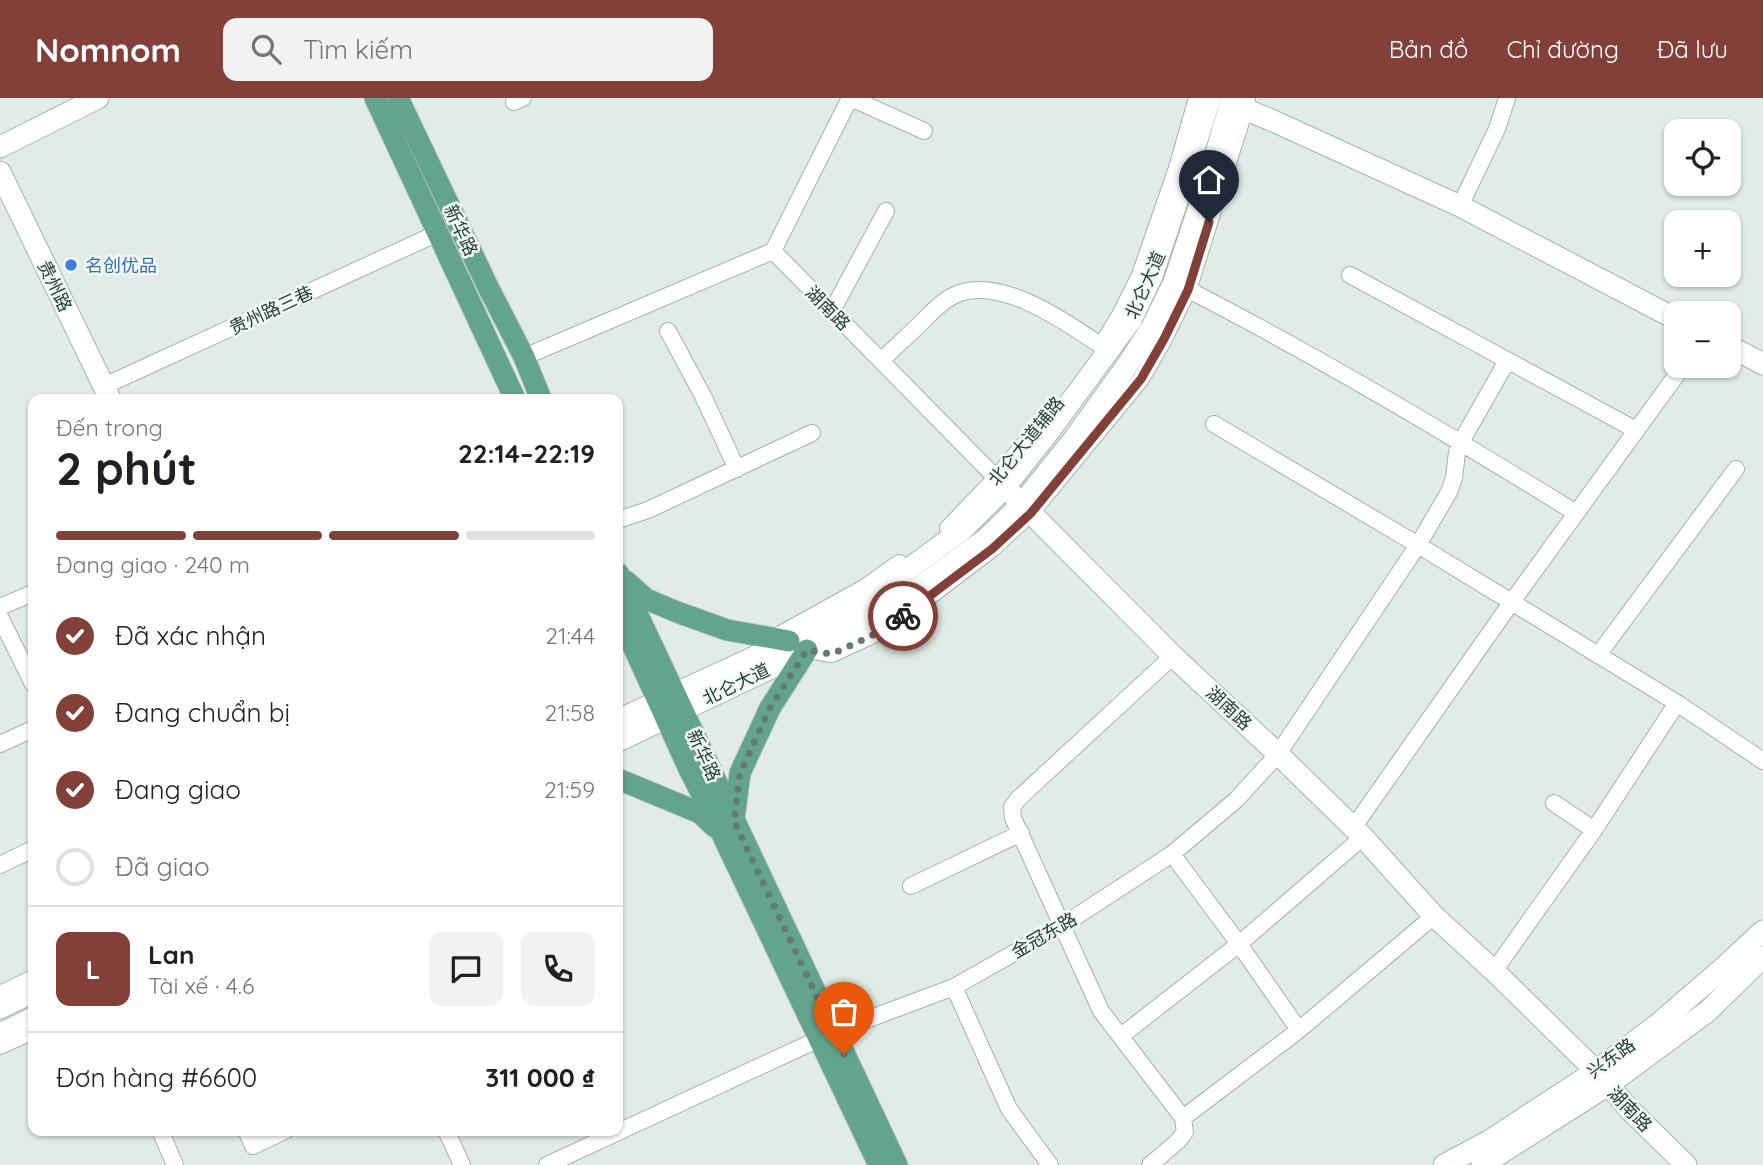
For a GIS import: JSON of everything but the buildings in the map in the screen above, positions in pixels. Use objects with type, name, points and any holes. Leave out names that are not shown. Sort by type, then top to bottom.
[{"type":"main road","points":[[0,147],[98,98]]},
{"type":"main road","name":"新华路","points":[[375,98],[513,394]]},
{"type":"main road","name":"新华路","points":[[398,98],[524,357],[539,394]]},
{"type":"main road","name":"北仑大道","points":[[623,734],[873,594],[962,530],[1000,483],[1047,434],[1105,349],[1131,320],[1152,276],[1209,98]]},
{"type":"main road","points":[[1239,102],[1460,206],[1664,312]]},
{"type":"main road","name":"北仑大道","points":[[670,706],[720,673],[789,643],[880,616],[1026,508],[1181,286],[1239,102]]},
{"type":"main road","name":"贵州路","points":[[0,172],[107,393]]},
{"type":"main road","points":[[1741,352],[1763,364]]},
{"type":"main road","name":"湖南路","points":[[1000,483],[1173,656],[1358,832],[1434,916],[1494,971],[1686,1165]]},
{"type":"main road","points":[[623,578],[646,599],[677,612],[727,630],[789,643],[770,708],[740,773],[727,827],[623,781]]},
{"type":"main road","name":"新华路","points":[[623,586],[670,706],[689,769],[727,827],[826,1035],[897,1165]]},
{"type":"main road","name":"新华路","points":[[623,622],[670,706]]},
{"type":"main road","name":"兴东路","points":[[1482,1165],[1508,1150],[1602,1078],[1763,931]]},
{"type":"main road","name":"兴东路","points":[[1444,1165],[1602,1078],[1708,1011],[1763,957]]},
{"type":"main road","points":[[0,1008],[28,994]]},
{"type":"main road","points":[[0,1034],[28,1020]]},
{"type":"main road","name":"新华路","points":[[826,1035],[879,1165]]},
{"type":"street","points":[[524,357],[773,251],[851,98],[924,131]]},
{"type":"street","points":[[881,361],[936,308],[953,296],[986,289],[1016,297],[1079,331],[1105,349],[1140,275],[1177,168],[1196,98]]},
{"type":"street","points":[[1209,98],[1239,102]]},
{"type":"street","points":[[1460,206],[1497,130],[1507,98]]},
{"type":"street","points":[[832,311],[886,211]]},
{"type":"street","name":"贵州路三巷","points":[[107,393],[438,233]]},
{"type":"street","name":"湖南路","points":[[773,251],[1000,483]]},
{"type":"street","points":[[1350,275],[1636,430]]},
{"type":"street","points":[[1181,286],[1263,329],[1461,442],[1576,513]]},
{"type":"street","points":[[668,331],[703,396],[737,469]]},
{"type":"street","name":"金冠东路","points":[[623,1130],[826,1035],[954,987],[1063,925],[1172,854],[1236,800],[1278,754],[1418,545],[1449,492],[1461,442],[1507,360]]},
{"type":"street","points":[[1121,1036],[1239,944],[1358,832],[1511,603],[1675,378]]},
{"type":"street","points":[[1214,424],[1677,703],[1763,761]]},
{"type":"street","points":[[623,518],[648,510],[812,433]]},
{"type":"street","points":[[1598,656],[1736,469]]},
{"type":"street","points":[[0,607],[28,595]]},
{"type":"street","points":[[0,617],[28,674]]},
{"type":"street","points":[[1150,1165],[1185,1132],[1183,1118],[1101,1010],[1013,818],[1012,807],[1173,656]]},
{"type":"street","points":[[1494,971],[1594,830],[1677,703]]},
{"type":"street","points":[[0,744],[28,731]]},
{"type":"street","points":[[1554,803],[1594,830]]},
{"type":"street","points":[[911,886],[1021,833]]},
{"type":"street","points":[[0,865],[28,851]]},
{"type":"street","points":[[1172,854],[1299,1030]]},
{"type":"street","points":[[1183,1118],[1299,1030],[1434,916]]},
{"type":"street","points":[[0,994],[28,980]]},
{"type":"street","points":[[954,987],[1009,1110],[1050,1165]]},
{"type":"street","points":[[0,1046],[28,1033]]},
{"type":"street","points":[[163,1136],[175,1165]]},
{"type":"street","points":[[249,1136],[253,1146],[274,1136]]},
{"type":"street","points":[[449,1136],[462,1165]]},
{"type":"street","name":"金冠东路","points":[[547,1165],[609,1136]]},
{"type":"way so far","points":[[844,1054],[734,821],[740,773],[770,708],[807,650],[832,654],[888,628],[903,616]]},
{"type":"place","name":"名创优品","points":[[71,265]]},
{"type":"route","points":[[903,616],[992,549],[1031,513],[1141,379],[1188,290],[1209,222]]}]
